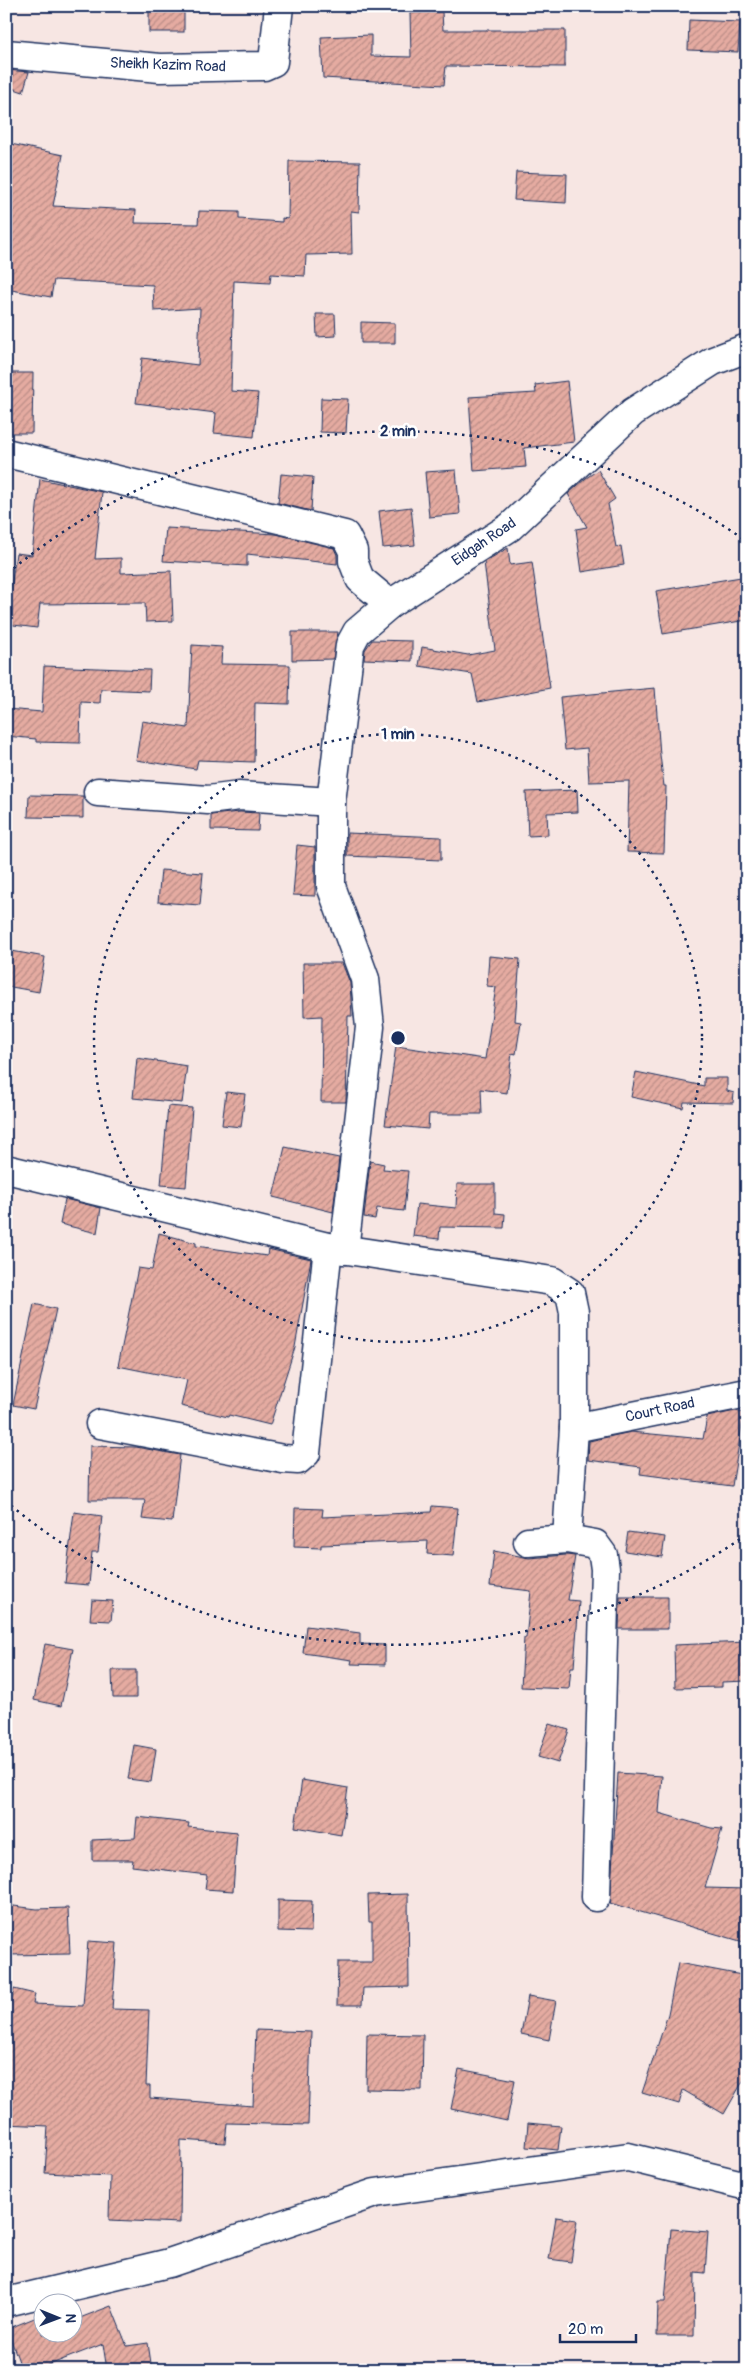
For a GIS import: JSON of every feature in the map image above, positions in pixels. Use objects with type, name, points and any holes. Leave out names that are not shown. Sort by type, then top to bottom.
[{"type":"street","name":"Sheikh Kazim Road","points":[[6,54],[160,68],[264,66],[273,62],[279,6]]},
{"type":"street","name":"Eidgah Road","points":[[100,1424],[284,1459],[298,1460],[306,1453],[370,1028],[365,978],[331,886],[331,802],[350,645],[357,632],[390,604],[510,527],[632,412],[713,361],[747,348]]},
{"type":"street","points":[[6,453],[345,535],[353,551],[353,561],[360,579],[390,604]]},
{"type":"street","points":[[98,792],[208,800],[239,796],[331,802]]},
{"type":"street","points":[[6,1169],[336,1248],[552,1282],[570,1292],[574,1312],[574,1428],[567,1539]]},
{"type":"street","name":"Court Road","points":[[574,1428],[747,1393]]},
{"type":"street","points":[[528,1542],[567,1539],[595,1544],[603,1555],[605,1569],[596,1897]]},
{"type":"street","points":[[6,2302],[169,2263],[375,2193],[628,2157],[747,2186]]},
{"type":"building","points":[[149,6],[184,6],[184,32],[149,32]]},
{"type":"building","points":[[442,12],[443,30],[565,30],[565,67],[446,66],[444,85],[323,78],[321,37],[371,35],[371,56],[411,57],[410,13]]},
{"type":"building","points":[[689,20],[740,22],[738,52],[688,50]]},
{"type":"building","points":[[6,70],[29,72],[23,92],[6,86]]},
{"type":"building","points":[[6,143],[63,155],[53,206],[136,210],[135,223],[198,224],[199,211],[239,212],[239,219],[282,222],[282,218],[288,219],[289,161],[360,162],[359,212],[351,211],[352,254],[306,255],[305,276],[271,274],[270,283],[234,281],[231,391],[258,393],[254,437],[214,433],[216,413],[136,403],[142,358],[198,365],[200,308],[154,311],[153,285],[54,280],[51,297],[6,289]]},
{"type":"building","points":[[516,172],[567,174],[566,203],[514,200]]},
{"type":"building","points":[[316,314],[335,314],[336,336],[317,337]]},
{"type":"building","points":[[361,322],[395,323],[395,343],[361,343]]},
{"type":"building","points":[[6,373],[33,373],[32,433],[6,433]]},
{"type":"building","points":[[567,381],[574,442],[524,448],[526,467],[474,471],[469,397],[536,393],[535,385]]},
{"type":"building","points":[[321,398],[348,399],[346,433],[320,432]]},
{"type":"building","points":[[456,470],[460,514],[429,517],[425,472]]},
{"type":"building","points":[[598,470],[615,499],[608,504],[616,547],[621,546],[624,565],[582,572],[576,529],[587,527],[568,494]]},
{"type":"building","points":[[281,474],[313,477],[311,511],[278,503]]},
{"type":"building","points":[[40,479],[102,492],[95,559],[121,558],[121,573],[171,571],[173,621],[146,622],[145,603],[40,604],[37,628],[6,624],[16,553],[32,555]]},
{"type":"building","points":[[411,507],[415,545],[383,548],[379,511]]},
{"type":"building","points":[[166,528],[276,534],[334,548],[337,555],[337,564],[247,554],[247,566],[163,561]]},
{"type":"building","points":[[508,548],[510,565],[532,562],[550,688],[478,702],[472,674],[419,666],[422,647],[468,655],[495,650],[484,562]]},
{"type":"building","points":[[747,576],[747,620],[663,634],[656,591]]},
{"type":"building","points":[[292,632],[338,632],[333,659],[292,660]]},
{"type":"building","points":[[372,640],[412,641],[412,661],[364,659],[365,650]]},
{"type":"building","points":[[192,645],[222,647],[221,664],[290,665],[289,704],[255,703],[254,762],[198,760],[196,769],[136,760],[142,721],[188,728]]},
{"type":"building","points":[[44,666],[150,670],[149,691],[101,689],[100,703],[81,702],[80,743],[36,742],[36,739],[6,736],[6,709],[42,712]]},
{"type":"building","points":[[655,688],[660,755],[664,786],[666,786],[664,853],[627,852],[629,781],[589,782],[587,748],[565,750],[560,697]]},
{"type":"building","points":[[577,790],[578,812],[547,813],[548,835],[528,836],[526,792]]},
{"type":"building","points":[[29,795],[83,796],[83,818],[28,817]]},
{"type":"building","points":[[240,812],[259,813],[258,831],[211,830],[211,815]]},
{"type":"building","points":[[347,833],[441,837],[441,860],[347,856]]},
{"type":"building","points":[[297,845],[315,847],[315,896],[293,895]]},
{"type":"building","points":[[161,870],[203,873],[200,905],[158,902]]},
{"type":"building","points":[[6,950],[45,957],[39,992],[6,986]]},
{"type":"building","points":[[489,956],[520,959],[515,1021],[521,1022],[516,1054],[512,1053],[507,1093],[481,1089],[482,1114],[429,1114],[428,1129],[385,1125],[396,1046],[485,1059],[496,987],[487,986]]},
{"type":"building","points":[[303,963],[342,963],[350,983],[352,1016],[348,1016],[346,1102],[321,1102],[322,1016],[304,1017]]},
{"type":"building","points":[[137,1058],[187,1066],[182,1103],[133,1098]]},
{"type":"building","points":[[636,1072],[704,1086],[704,1078],[727,1078],[727,1091],[734,1093],[733,1103],[684,1102],[683,1108],[631,1097]]},
{"type":"building","points":[[226,1092],[245,1094],[241,1127],[222,1125]]},
{"type":"building","points":[[168,1106],[192,1108],[186,1187],[161,1185]]},
{"type":"building","points":[[285,1147],[339,1158],[333,1212],[273,1197]]},
{"type":"building","points":[[370,1161],[384,1164],[383,1169],[408,1171],[404,1211],[377,1208],[375,1219],[364,1217]]},
{"type":"building","points":[[457,1184],[495,1184],[495,1213],[505,1214],[504,1228],[440,1227],[439,1239],[413,1236],[417,1204],[456,1208]]},
{"type":"building","points":[[65,1199],[101,1208],[97,1233],[60,1224]]},
{"type":"building","points":[[159,1233],[196,1243],[196,1246],[267,1256],[268,1249],[311,1259],[295,1347],[270,1425],[181,1406],[187,1380],[118,1366],[138,1268],[152,1270]]},
{"type":"building","points":[[34,1304],[56,1309],[34,1409],[13,1405]]},
{"type":"building","points":[[735,1411],[744,1413],[732,1486],[640,1474],[641,1467],[588,1460],[589,1441],[631,1432],[703,1439],[707,1417]]},
{"type":"building","points":[[90,1446],[136,1447],[180,1455],[172,1522],[142,1519],[145,1500],[89,1500]]},
{"type":"building","points":[[432,1506],[458,1508],[453,1556],[427,1554],[428,1541],[321,1545],[321,1548],[294,1547],[295,1508],[323,1509],[322,1517],[431,1512]]},
{"type":"building","points":[[74,1512],[102,1516],[98,1552],[92,1552],[89,1585],[65,1583]]},
{"type":"building","points":[[628,1532],[665,1537],[662,1557],[625,1551]]},
{"type":"building","points":[[494,1551],[529,1558],[575,1556],[568,1600],[579,1601],[574,1667],[571,1667],[569,1689],[521,1687],[524,1638],[526,1638],[531,1591],[490,1586]]},
{"type":"building","points":[[620,1597],[668,1597],[668,1629],[619,1629]]},
{"type":"building","points":[[92,1600],[113,1601],[111,1621],[90,1620]]},
{"type":"building","points":[[306,1626],[360,1633],[360,1644],[385,1645],[385,1665],[351,1664],[352,1660],[303,1653]]},
{"type":"building","points":[[747,1642],[747,1681],[722,1682],[722,1687],[675,1688],[674,1645]]},
{"type":"building","points":[[45,1644],[73,1649],[61,1706],[34,1700]]},
{"type":"building","points":[[112,1670],[136,1670],[136,1698],[113,1698]]},
{"type":"building","points":[[549,1724],[569,1730],[558,1763],[538,1757]]},
{"type":"building","points":[[134,1745],[156,1749],[151,1782],[128,1779]]},
{"type":"building","points":[[618,1773],[662,1776],[659,1813],[711,1828],[722,1829],[705,1888],[747,1889],[747,1943],[610,1903]]},
{"type":"building","points":[[302,1780],[348,1788],[341,1835],[295,1827]]},
{"type":"building","points":[[137,1817],[189,1823],[188,1827],[237,1832],[233,1891],[205,1889],[207,1875],[132,1866],[133,1860],[92,1860],[92,1840],[135,1838]]},
{"type":"building","points":[[408,1894],[409,1987],[363,1988],[362,2005],[337,2005],[338,1962],[372,1962],[372,1922],[369,1922],[368,1895]]},
{"type":"building","points":[[278,1900],[312,1901],[311,1932],[278,1931]]},
{"type":"building","points":[[6,1905],[37,1909],[68,1908],[70,1954],[6,1955]]},
{"type":"building","points":[[88,1941],[117,1943],[112,2009],[149,2010],[146,2086],[150,2086],[150,2098],[253,2106],[256,2030],[311,2032],[308,2125],[227,2123],[225,2143],[181,2140],[180,2223],[109,2220],[110,2176],[45,2173],[48,2126],[6,2124],[6,2023],[14,1989],[35,1994],[33,2004],[83,2006]]},
{"type":"building","points":[[678,1963],[747,1976],[747,2033],[744,2055],[747,2057],[747,2074],[724,2114],[683,2090],[679,2104],[642,2093],[668,2014]]},
{"type":"building","points":[[528,1996],[556,2001],[549,2040],[521,2034]]},
{"type":"building","points":[[367,2034],[423,2035],[422,2090],[366,2089]]},
{"type":"building","points":[[459,2069],[515,2080],[507,2121],[451,2109]]},
{"type":"building","points":[[528,2123],[561,2126],[558,2150],[526,2147]]},
{"type":"building","points":[[556,2217],[577,2220],[571,2262],[549,2259]]},
{"type":"building","points":[[671,2229],[708,2232],[705,2273],[695,2272],[694,2336],[657,2336],[658,2302],[665,2302]]},
{"type":"building","points":[[111,2306],[127,2346],[148,2343],[152,2370],[107,2370],[103,2344],[36,2370],[22,2370],[7,2329],[32,2319],[32,2344],[82,2344],[82,2317]]}]
